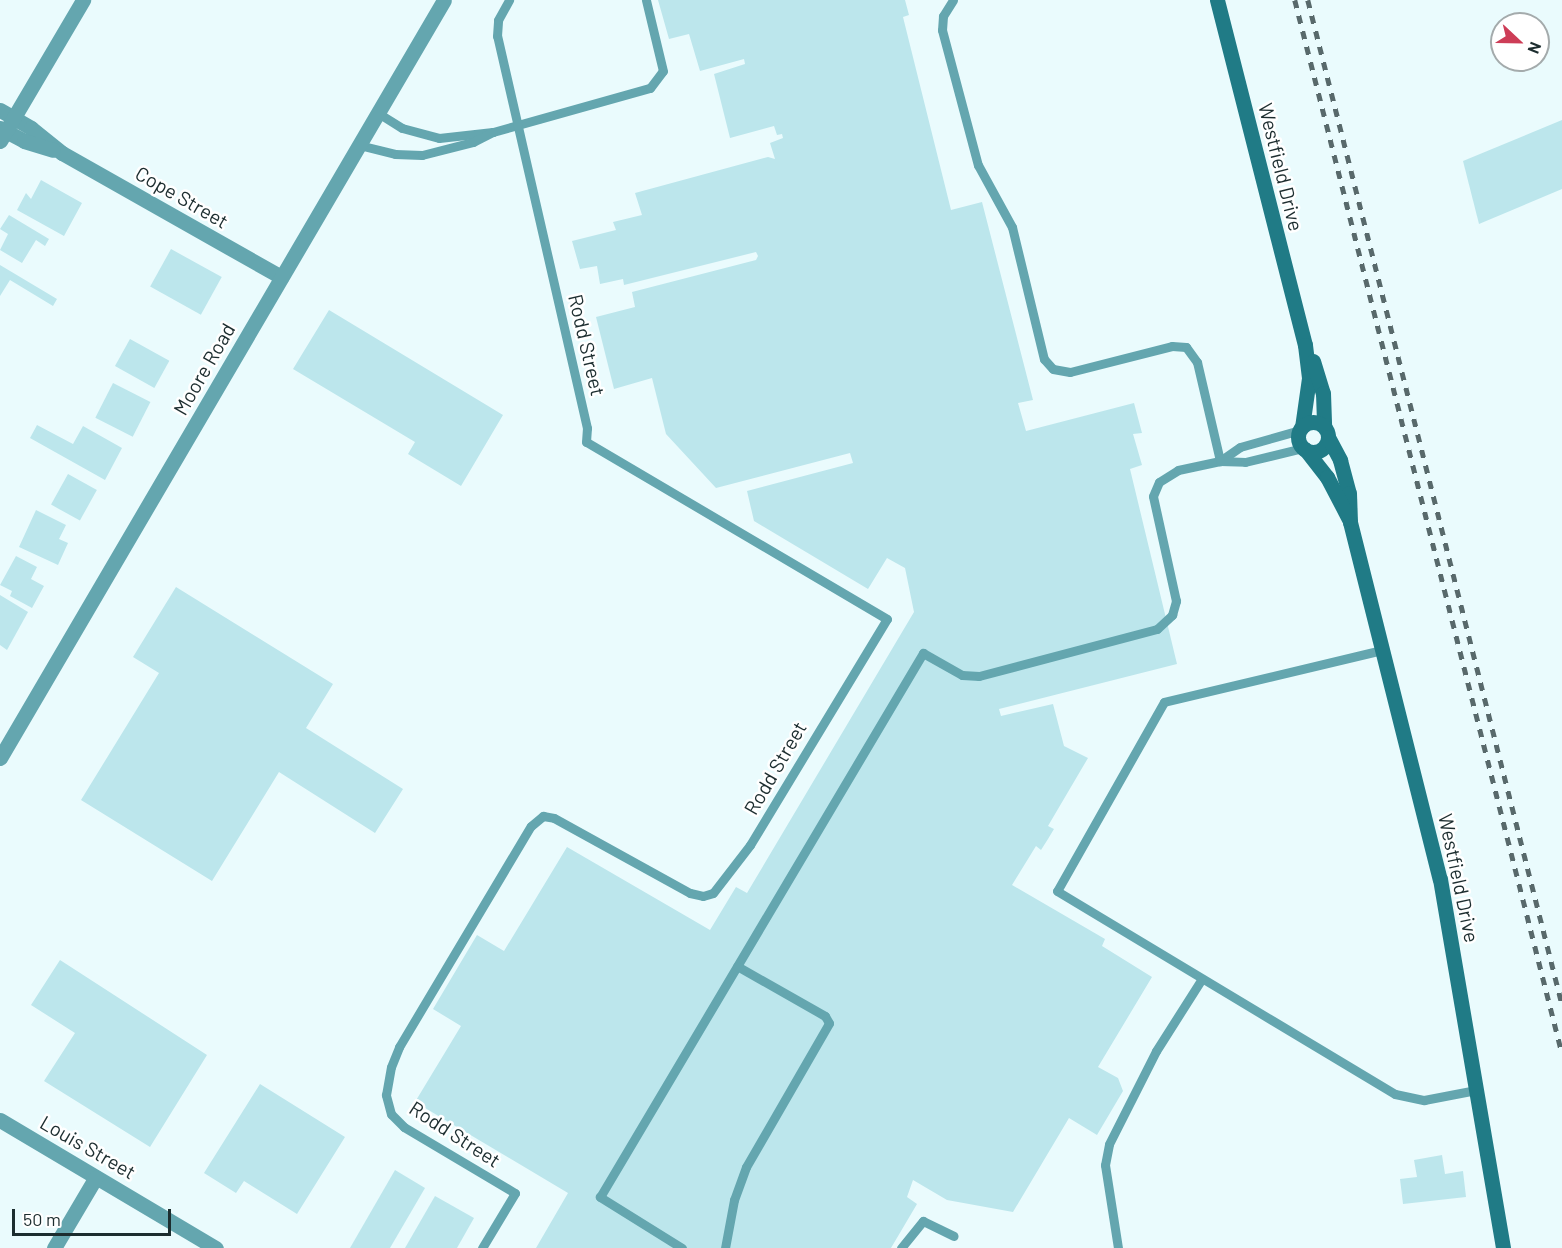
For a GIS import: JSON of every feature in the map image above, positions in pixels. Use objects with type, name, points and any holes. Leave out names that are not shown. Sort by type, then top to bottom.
[{"type":"main road","name":"Westfield Drive","points":[[1217,0],[1305,345],[1321,384],[1326,432],[1340,460],[1349,493],[1350,522],[1440,879],[1503,1248]]},
{"type":"main road","name":"Westfield Drive","points":[[1305,345],[1309,387],[1301,429],[1304,449],[1327,477],[1350,522]]},
{"type":"main road","points":[[1301,429],[1314,422],[1326,432],[1322,449],[1304,449]]},
{"type":"street","points":[[5,129],[83,0]]},
{"type":"street","name":"Moore Road","points":[[0,758],[444,0]]},
{"type":"street","name":"Cope Street","points":[[0,110],[5,129],[62,153],[281,277]]},
{"type":"street","name":"Louis Street","points":[[0,1120],[216,1248]]},
{"type":"street","points":[[54,1248],[96,1177]]},
{"type":"lane","points":[[509,0],[496,28],[517,125]]},
{"type":"lane","points":[[359,145],[395,154],[422,155],[473,142],[493,132],[650,88],[657,82],[662,65],[646,0]]},
{"type":"lane","points":[[953,0],[943,16],[942,30],[978,165],[1011,227],[1044,359],[1053,369],[1070,372],[1172,346],[1186,347],[1197,362],[1220,461]]},
{"type":"lane","points":[[378,113],[402,128],[424,136],[493,132]]},
{"type":"lane","name":"Rodd Street","points":[[482,1248],[514,1193],[404,1127],[391,1113],[386,1095],[391,1067],[399,1047],[531,826],[543,816],[554,818],[690,893],[703,896],[713,893],[750,845],[887,619],[586,442],[587,428],[517,125]]},
{"type":"lane","points":[[1220,461],[1240,447],[1301,429]]},
{"type":"lane","points":[[682,1248],[600,1197],[923,653],[962,675],[979,676],[1130,637],[1161,626],[1175,607],[1176,595],[1156,507],[1155,489],[1168,474],[1220,461],[1245,462],[1304,449]]},
{"type":"lane","points":[[1382,650],[1164,702],[1058,883],[1060,896],[1395,1094],[1424,1100],[1476,1090]]},
{"type":"lane","points":[[725,1248],[734,1200],[746,1167],[829,1023],[825,1016],[737,966]]},
{"type":"lane","points":[[1118,1248],[1104,1166],[1109,1144],[1156,1052],[1201,980]]},
{"type":"lane","points":[[901,1248],[923,1221],[954,1236]]},
{"type":"building","points":[[658,0],[905,0],[909,15],[903,17],[951,210],[982,202],[1033,400],[1018,403],[1026,431],[1134,403],[1142,433],[1133,434],[1142,465],[1130,469],[1177,664],[999,709],[1001,716],[1053,704],[1064,746],[1088,758],[1048,826],[1054,829],[1041,850],[1036,846],[1012,885],[1105,939],[1102,946],[1152,977],[1098,1067],[1118,1078],[1123,1091],[1097,1135],[1069,1118],[1013,1212],[947,1200],[913,1180],[907,1197],[917,1204],[891,1248],[536,1248],[568,1193],[415,1102],[461,1026],[433,1009],[477,935],[504,951],[567,847],[710,930],[736,887],[747,893],[914,612],[905,568],[887,558],[868,589],[754,521],[747,491],[853,463],[850,453],[716,488],[666,434],[652,378],[614,389],[596,317],[635,307],[632,292],[756,260],[758,256],[756,252],[624,285],[623,279],[600,284],[597,266],[580,269],[572,241],[616,230],[613,222],[642,215],[635,193],[768,157],[775,159],[770,143],[783,138],[782,134],[777,135],[774,126],[730,138],[714,74],[745,64],[744,59],[700,71],[689,34],[669,39]]},
{"type":"building","points":[[1562,120],[1562,189],[1479,224],[1463,161]]},
{"type":"building","points":[[41,180],[82,203],[64,236],[17,210],[26,193],[31,199]]},
{"type":"building","points":[[9,215],[49,239],[45,246],[36,240],[22,263],[0,250],[8,234],[0,229]]},
{"type":"building","points":[[171,249],[222,277],[201,315],[150,287]]},
{"type":"building","points":[[0,265],[57,299],[53,306],[10,280],[0,296]]},
{"type":"building","points":[[329,310],[503,415],[461,486],[408,454],[415,442],[293,369]]},
{"type":"building","points":[[130,339],[169,361],[154,388],[115,366]]},
{"type":"building","points":[[113,383],[150,402],[133,437],[95,418]]},
{"type":"building","points":[[37,425],[73,444],[83,426],[122,448],[105,480],[30,438]]},
{"type":"building","points":[[68,474],[97,490],[80,521],[51,505]]},
{"type":"building","points":[[36,510],[66,525],[59,539],[68,543],[58,565],[19,547]]},
{"type":"building","points":[[16,556],[37,567],[31,579],[44,586],[32,608],[10,596],[12,591],[0,585]]},
{"type":"building","points":[[176,587],[333,684],[306,728],[403,789],[375,833],[279,772],[212,881],[81,800],[159,673],[133,657]]},
{"type":"building","points":[[0,595],[28,612],[7,650],[0,645]]},
{"type":"building","points":[[60,960],[207,1055],[150,1147],[44,1081],[75,1033],[31,1005]]},
{"type":"building","points":[[260,1084],[345,1137],[297,1214],[244,1181],[236,1193],[204,1173]]},
{"type":"building","points":[[1442,1155],[1445,1174],[1463,1171],[1466,1197],[1403,1204],[1400,1179],[1417,1177],[1414,1160]]},
{"type":"building","points":[[395,1170],[425,1188],[390,1248],[350,1248]]},
{"type":"building","points":[[435,1196],[474,1218],[457,1248],[405,1248]]},
{"type":"railway","points":[[1295,0],[1562,1053]]},
{"type":"railway","points":[[1308,0],[1562,1004]]}]
